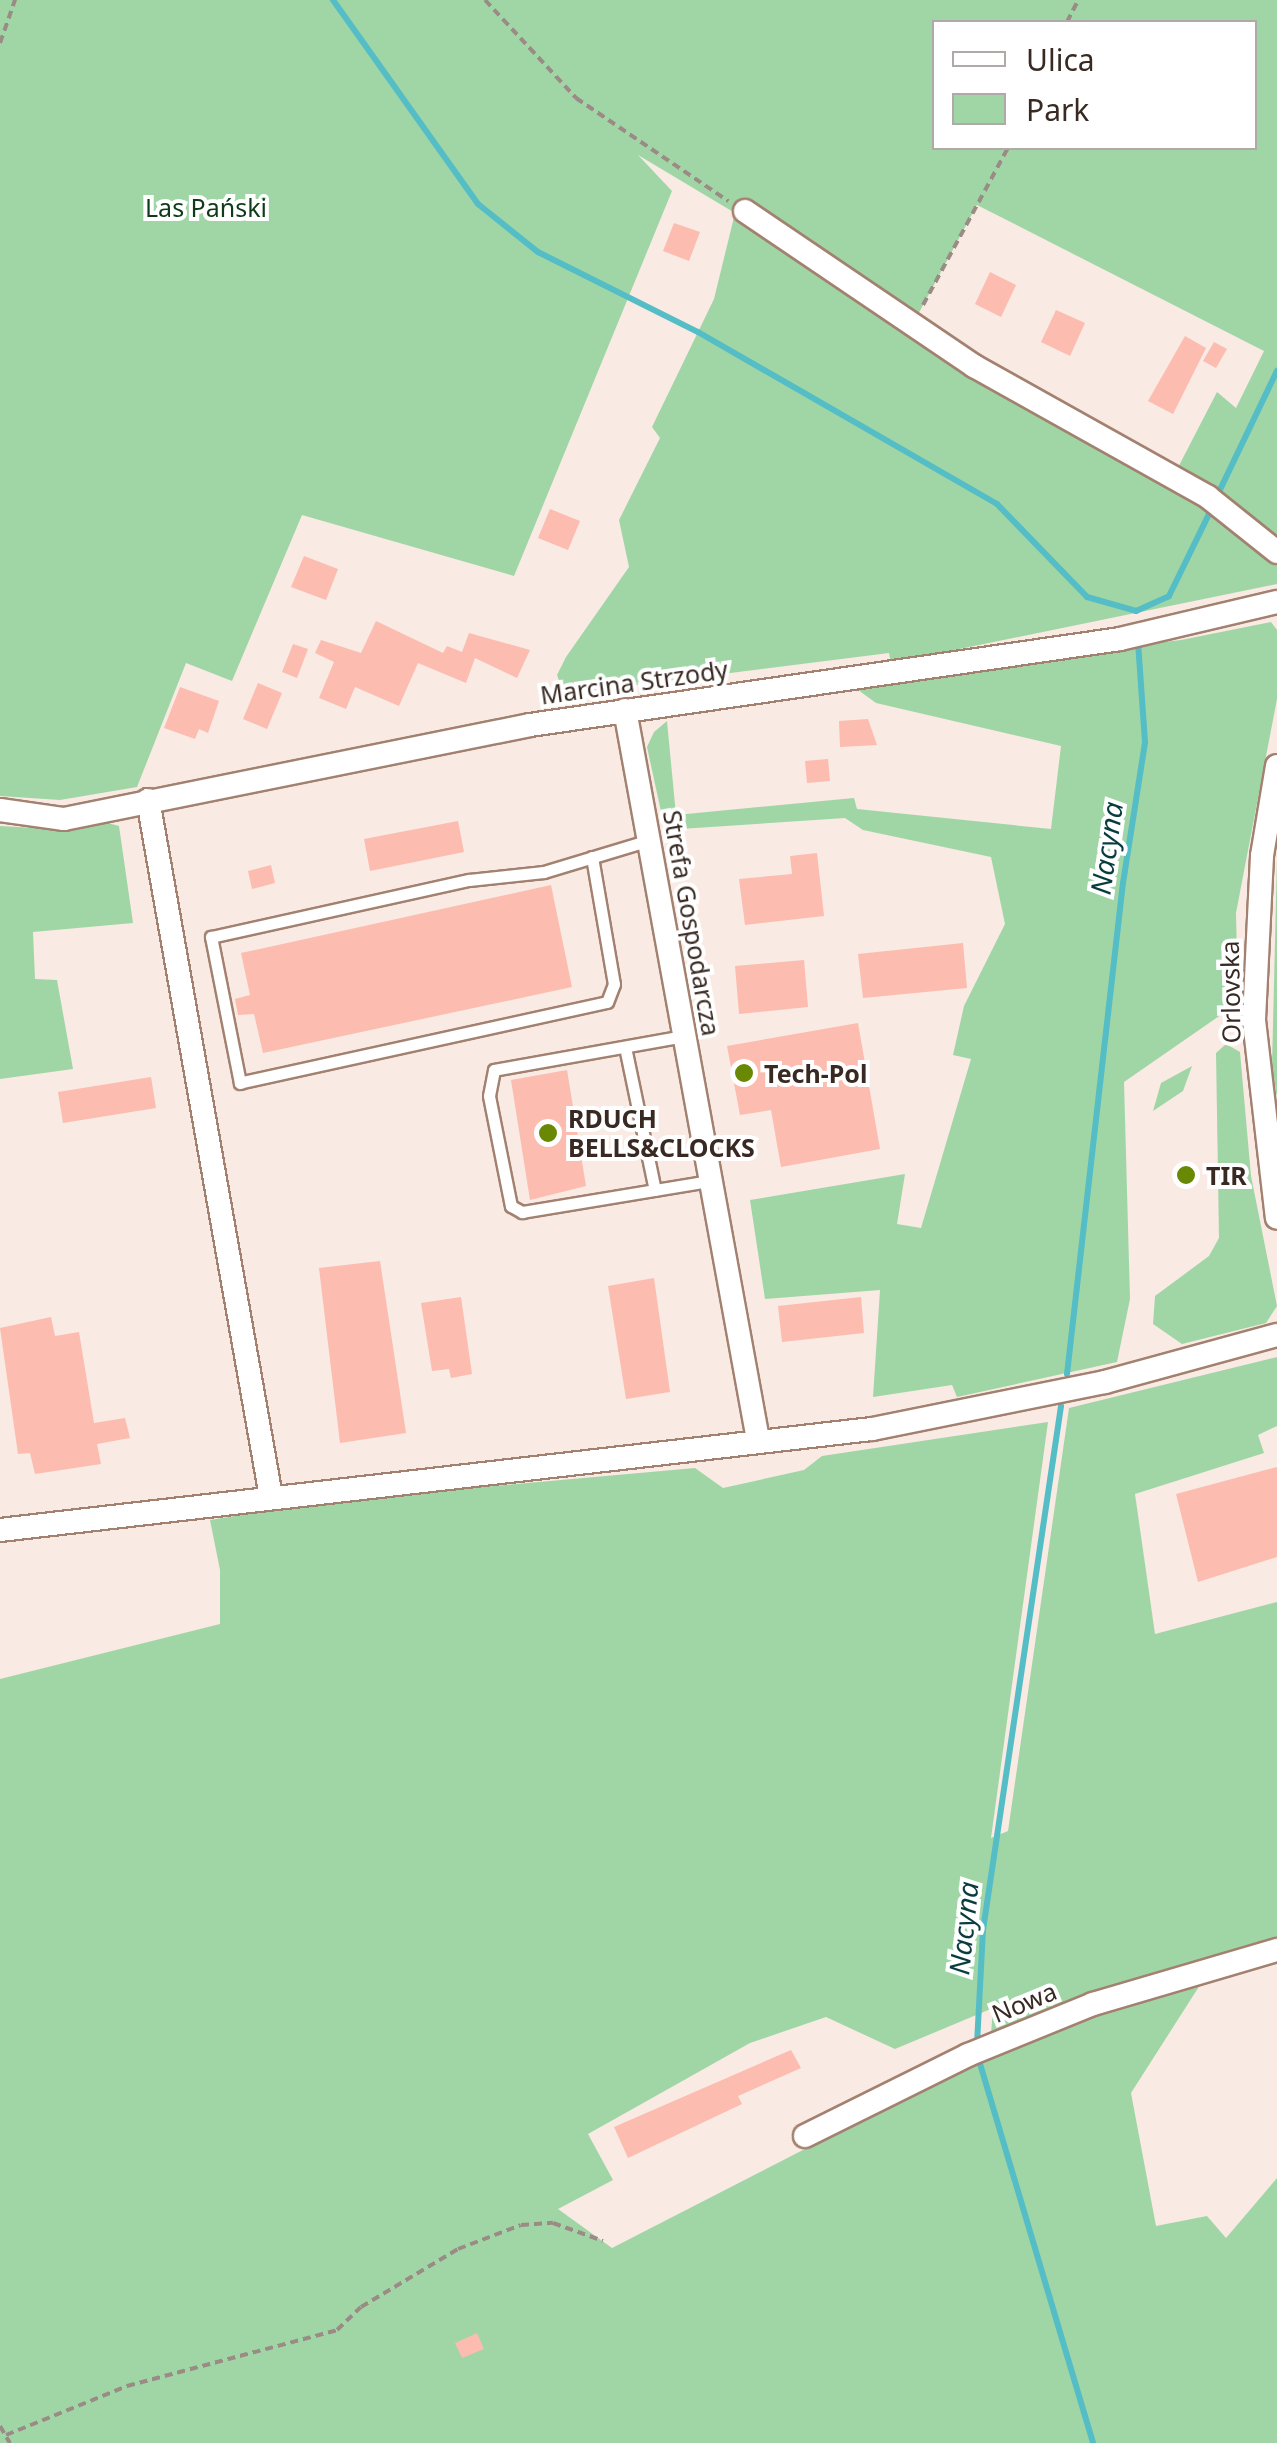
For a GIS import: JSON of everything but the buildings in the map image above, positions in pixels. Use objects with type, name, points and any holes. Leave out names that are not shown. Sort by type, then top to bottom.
[{"type":"street","points":[[745,212],[914,322],[974,366],[1214,501],[1277,552]]},
{"type":"street","name":"Marcina Strzody","points":[[0,810],[64,819],[625,710],[1120,639],[1277,602]]},
{"type":"street","name":"Strefa Gospodarcza","points":[[625,710],[758,1440]]},
{"type":"street","name":"Orlovska","points":[[1277,766],[1262,856],[1254,1020],[1277,1218]]},
{"type":"street","points":[[148,800],[270,1497]]},
{"type":"street","points":[[0,1530],[270,1497],[388,1489],[872,1428],[1105,1382],[1277,1335]]},
{"type":"street","name":"Nowa","points":[[805,2136],[977,2051],[1093,2004],[1277,1950]]},
{"type":"lane","points":[[592,857],[614,984],[607,1002],[240,1084],[211,937],[592,857],[648,840]]},
{"type":"lane","points":[[684,1036],[494,1070],[489,1096],[511,1206],[522,1212],[710,1181]]},
{"type":"lane","points":[[624,1046],[655,1190]]},
{"type":"path","points":[[0,43],[16,0]]},
{"type":"path","points":[[485,0],[576,98],[745,212]]},
{"type":"path","points":[[914,322],[1007,150]]},
{"type":"path","points":[[6,2436],[30,2420],[144,2381],[337,2330],[361,2307],[458,2249],[521,2225],[553,2223],[603,2240]]},
{"type":"path","points":[[0,2426],[10,2443]]},
{"type":"green space","name":"Las Pański","points":[[0,0],[1277,0],[1277,584],[891,663],[889,653],[564,694],[557,675],[566,657],[629,567],[619,520],[660,438],[652,427],[714,299],[735,213],[638,155],[672,191],[514,576],[302,515],[232,681],[186,663],[137,787],[60,800],[0,796]],"holes":[[[977,205],[1264,351],[1236,408],[1217,392],[1170,483],[914,322]]]},
{"type":"green space","points":[[1271,622],[1277,630],[1277,699],[1236,913],[1238,1003],[1124,1082],[1130,1299],[1117,1362],[957,1397],[952,1385],[873,1397],[880,1290],[765,1299],[750,1200],[905,1174],[897,1224],[921,1228],[971,1059],[953,1055],[964,1006],[1005,924],[991,857],[863,830],[845,818],[665,830],[647,747],[654,732],[667,721],[676,815],[854,798],[857,809],[1051,829],[1061,746],[876,703],[843,679],[1181,640]]},
{"type":"green space","points":[[108,823],[119,826],[133,923],[33,932],[35,979],[57,980],[73,1069],[0,1079],[0,826],[70,830]]},
{"type":"green space","points":[[1277,859],[1277,1098],[1272,1066]]},
{"type":"green space","points":[[1226,1044],[1240,1052],[1251,1176],[1277,1306],[1266,1323],[1182,1344],[1153,1324],[1155,1296],[1209,1256],[1219,1238],[1216,1053]]},
{"type":"green space","points":[[1192,1066],[1183,1091],[1153,1111],[1161,1083]]},
{"type":"green space","points":[[1277,1357],[1277,1426],[1258,1435],[1264,1453],[1135,1494],[1155,1634],[1277,1602],[1277,1939],[991,2034],[993,2008],[895,2049],[826,2017],[750,2043],[588,2134],[613,2180],[558,2209],[612,2248],[984,2057],[1092,2011],[1200,1985],[1131,2093],[1156,2226],[1207,2216],[1226,2238],[1277,2178],[1277,2443],[0,2443],[0,1679],[220,1624],[220,1570],[210,1520],[327,1501],[695,1468],[723,1488],[804,1470],[822,1456],[1048,1422],[991,1838],[1008,1831],[1069,1408]]},
{"type":"waterway","points":[[333,0],[478,204],[538,252],[698,332],[997,504],[1087,597],[1136,611]]},
{"type":"waterway","name":"Nacyna","points":[[1217,496],[1277,371]]},
{"type":"waterway","name":"Nacyna","points":[[1136,611],[1169,596],[1212,508]]},
{"type":"waterway","name":"Nacyna","points":[[1067,1374],[1123,883],[1145,742],[1138,642]]},
{"type":"waterway","name":"Nacyna","points":[[977,2044],[983,1930],[1061,1406]]},
{"type":"waterway","name":"Nacyna","points":[[978,2057],[1093,2443]]},
{"type":"place","name":"Tech-Pol","points":[[744,1073]]},
{"type":"place","name":"RDUCH BELLS&CLOCKS","points":[[548,1133]]},
{"type":"place","name":"TIR","points":[[1186,1175]]}]
